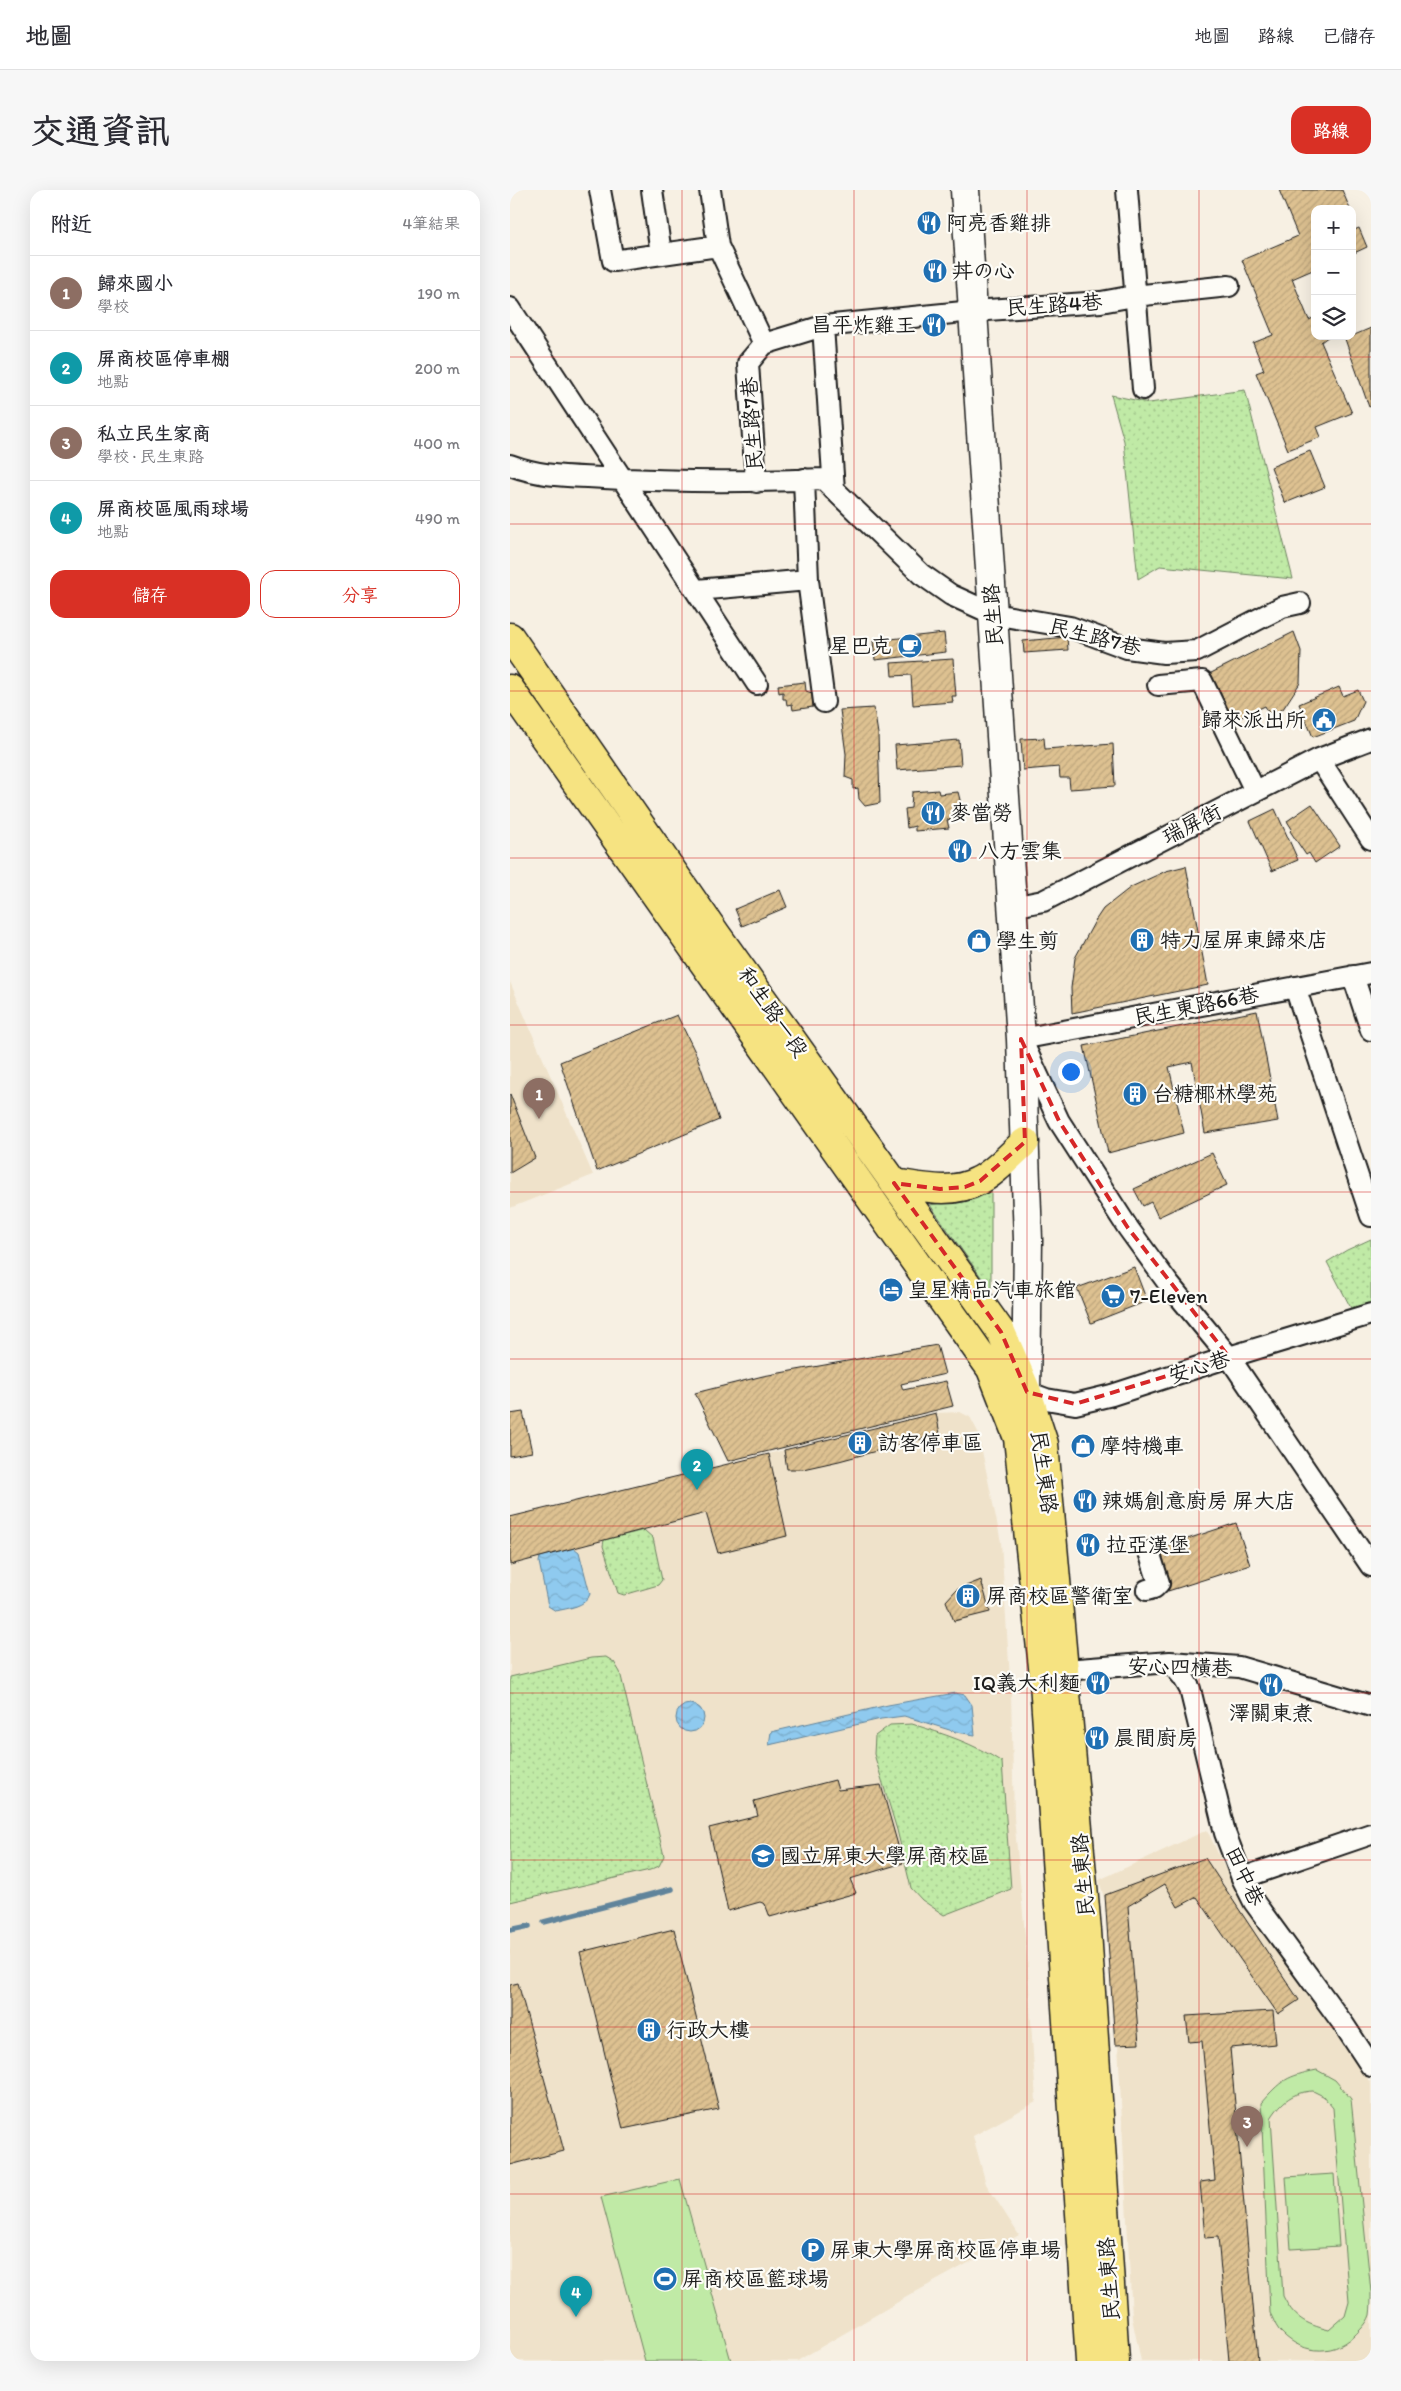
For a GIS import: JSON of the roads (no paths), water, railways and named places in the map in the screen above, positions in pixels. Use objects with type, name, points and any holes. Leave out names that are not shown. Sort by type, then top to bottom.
[{"type":"main road","name":"和生路一段","points":[[510,637],[716,934],[1001,1332],[1027,1392]]},
{"type":"main road","name":"和生路一段","points":[[510,689],[991,1369],[1018,1438]]},
{"type":"main road","points":[[894,1183],[940,1189],[965,1187],[980,1181],[1025,1142]]},
{"type":"main road","name":"民生東路","points":[[1027,1392],[1044,1444],[1090,2361]]},
{"type":"main road","name":"民生東路","points":[[1018,1438],[1054,1668],[1088,1931],[1115,2361]]},
{"type":"street","points":[[600,190],[613,262],[718,246]]},
{"type":"street","points":[[652,190],[661,254]]},
{"type":"street","points":[[710,190],[718,246],[764,344],[823,326],[973,311]]},
{"type":"street","name":"民生路","points":[[965,190],[1021,1039]]},
{"type":"street","points":[[1127,190],[1134,296],[1143,389]]},
{"type":"street","name":"民生路4巷","points":[[973,311],[1101,302],[1134,296],[1228,286]]},
{"type":"street","points":[[510,308],[757,684]]},
{"type":"street","points":[[823,326],[834,490]]},
{"type":"street","name":"民生路7巷","points":[[756,482],[748,363],[764,344]]},
{"type":"street","name":"民生路7巷","points":[[510,465],[533,473],[623,479],[756,482],[823,479],[921,574],[951,596],[993,614],[1070,628],[1128,648],[1164,653],[1197,651],[1282,608],[1300,603]]},
{"type":"street","points":[[804,479],[808,580],[824,702]]},
{"type":"street","points":[[696,590],[808,580]]},
{"type":"street","points":[[1158,685],[1202,681],[1255,792]]},
{"type":"street","name":"瑞屏街","points":[[1012,906],[1043,901],[1320,759],[1371,739]]},
{"type":"street","points":[[1320,759],[1371,839]]},
{"type":"street","points":[[1362,975],[1371,1030]]},
{"type":"street","name":"民生東路66巷","points":[[1021,1039],[1362,975]]},
{"type":"street","points":[[1295,987],[1371,1216]]},
{"type":"street","points":[[1021,1039],[1059,1121],[1128,1228],[1168,1283],[1229,1357],[1371,1566]]},
{"type":"street","name":"民生東路","points":[[1018,1438],[1027,1392],[1028,1240],[1021,1039]]},
{"type":"street","name":"安心巷","points":[[1027,1392],[1046,1399],[1076,1404],[1112,1395],[1371,1314]]},
{"type":"street","points":[[1147,1590],[1154,1588],[1159,1583],[1149,1552]]},
{"type":"street","name":"安心四橫巷","points":[[1054,1668],[1170,1662],[1240,1667],[1371,1706]]},
{"type":"street","name":"田中巷","points":[[1170,1662],[1184,1677],[1190,1689],[1225,1833],[1242,1878],[1254,1902],[1344,2025],[1371,2066]]},
{"type":"street","points":[[1242,1878],[1371,1834]]},
{"type":"water","points":[[574,1548],[579,1552],[590,1594],[585,1602],[581,1604],[556,1611],[548,1606],[539,1562],[540,1557]]},
{"type":"water","points":[[955,1693],[965,1695],[972,1705],[975,1735],[956,1732],[904,1716],[881,1719],[769,1745],[771,1732],[888,1705]]},
{"type":"water","points":[[690,1704],[700,1708],[704,1718],[700,1728],[690,1732],[680,1728],[676,1718],[680,1708]]},
{"type":"waterway","points":[[544,1922],[672,1889]]},
{"type":"waterway","points":[[510,1930],[529,1926]]},
{"type":"place","name":"阿亮香雞排","points":[[929,223]]},
{"type":"place","name":"丼の心","points":[[935,271]]},
{"type":"place","name":"昌平炸雞王","points":[[934,325]]},
{"type":"place","name":"星巴克","points":[[910,646]]},
{"type":"place","name":"歸來派出所","points":[[1324,720]]},
{"type":"place","name":"麥當勞","points":[[933,813]]},
{"type":"place","name":"八方雲集","points":[[960,851]]},
{"type":"place","name":"特力屋屏東歸來店","points":[[1142,940]]},
{"type":"place","name":"學生剪","points":[[979,941]]},
{"type":"place","name":"台糖椰林學苑","points":[[1135,1094]]},
{"type":"place","name":"歸來國小","points":[[539,1119]]},
{"type":"place","name":"皇星精品汽車旅館","points":[[891,1290]]},
{"type":"place","name":"7-Eleven","points":[[1113,1296]]},
{"type":"place","name":"訪客停車區","points":[[860,1443]]},
{"type":"place","name":"摩特機車","points":[[1083,1446]]},
{"type":"place","name":"屏商校區停車棚","points":[[697,1490]]},
{"type":"place","name":"辣媽創意廚房 屏大店","points":[[1085,1501]]},
{"type":"place","name":"拉亞漢堡","points":[[1088,1545]]},
{"type":"place","name":"屏商校區警衛室","points":[[968,1596]]},
{"type":"place","name":"IQ義大利麵","points":[[1098,1683]]},
{"type":"place","name":"澤關東煮","points":[[1271,1685]]},
{"type":"place","name":"晨間廚房","points":[[1097,1738]]},
{"type":"place","name":"國立屏東大學屏商校區","points":[[763,1856]]},
{"type":"place","name":"行政大樓","points":[[649,2030]]},
{"type":"place","name":"私立民生家商","points":[[1247,2147]]},
{"type":"place","name":"屏東大學屏商校區停車場","points":[[813,2250]]},
{"type":"place","name":"屏商校區籃球場","points":[[665,2279]]},
{"type":"place","name":"屏商校區風雨球場","points":[[576,2317]]}]
